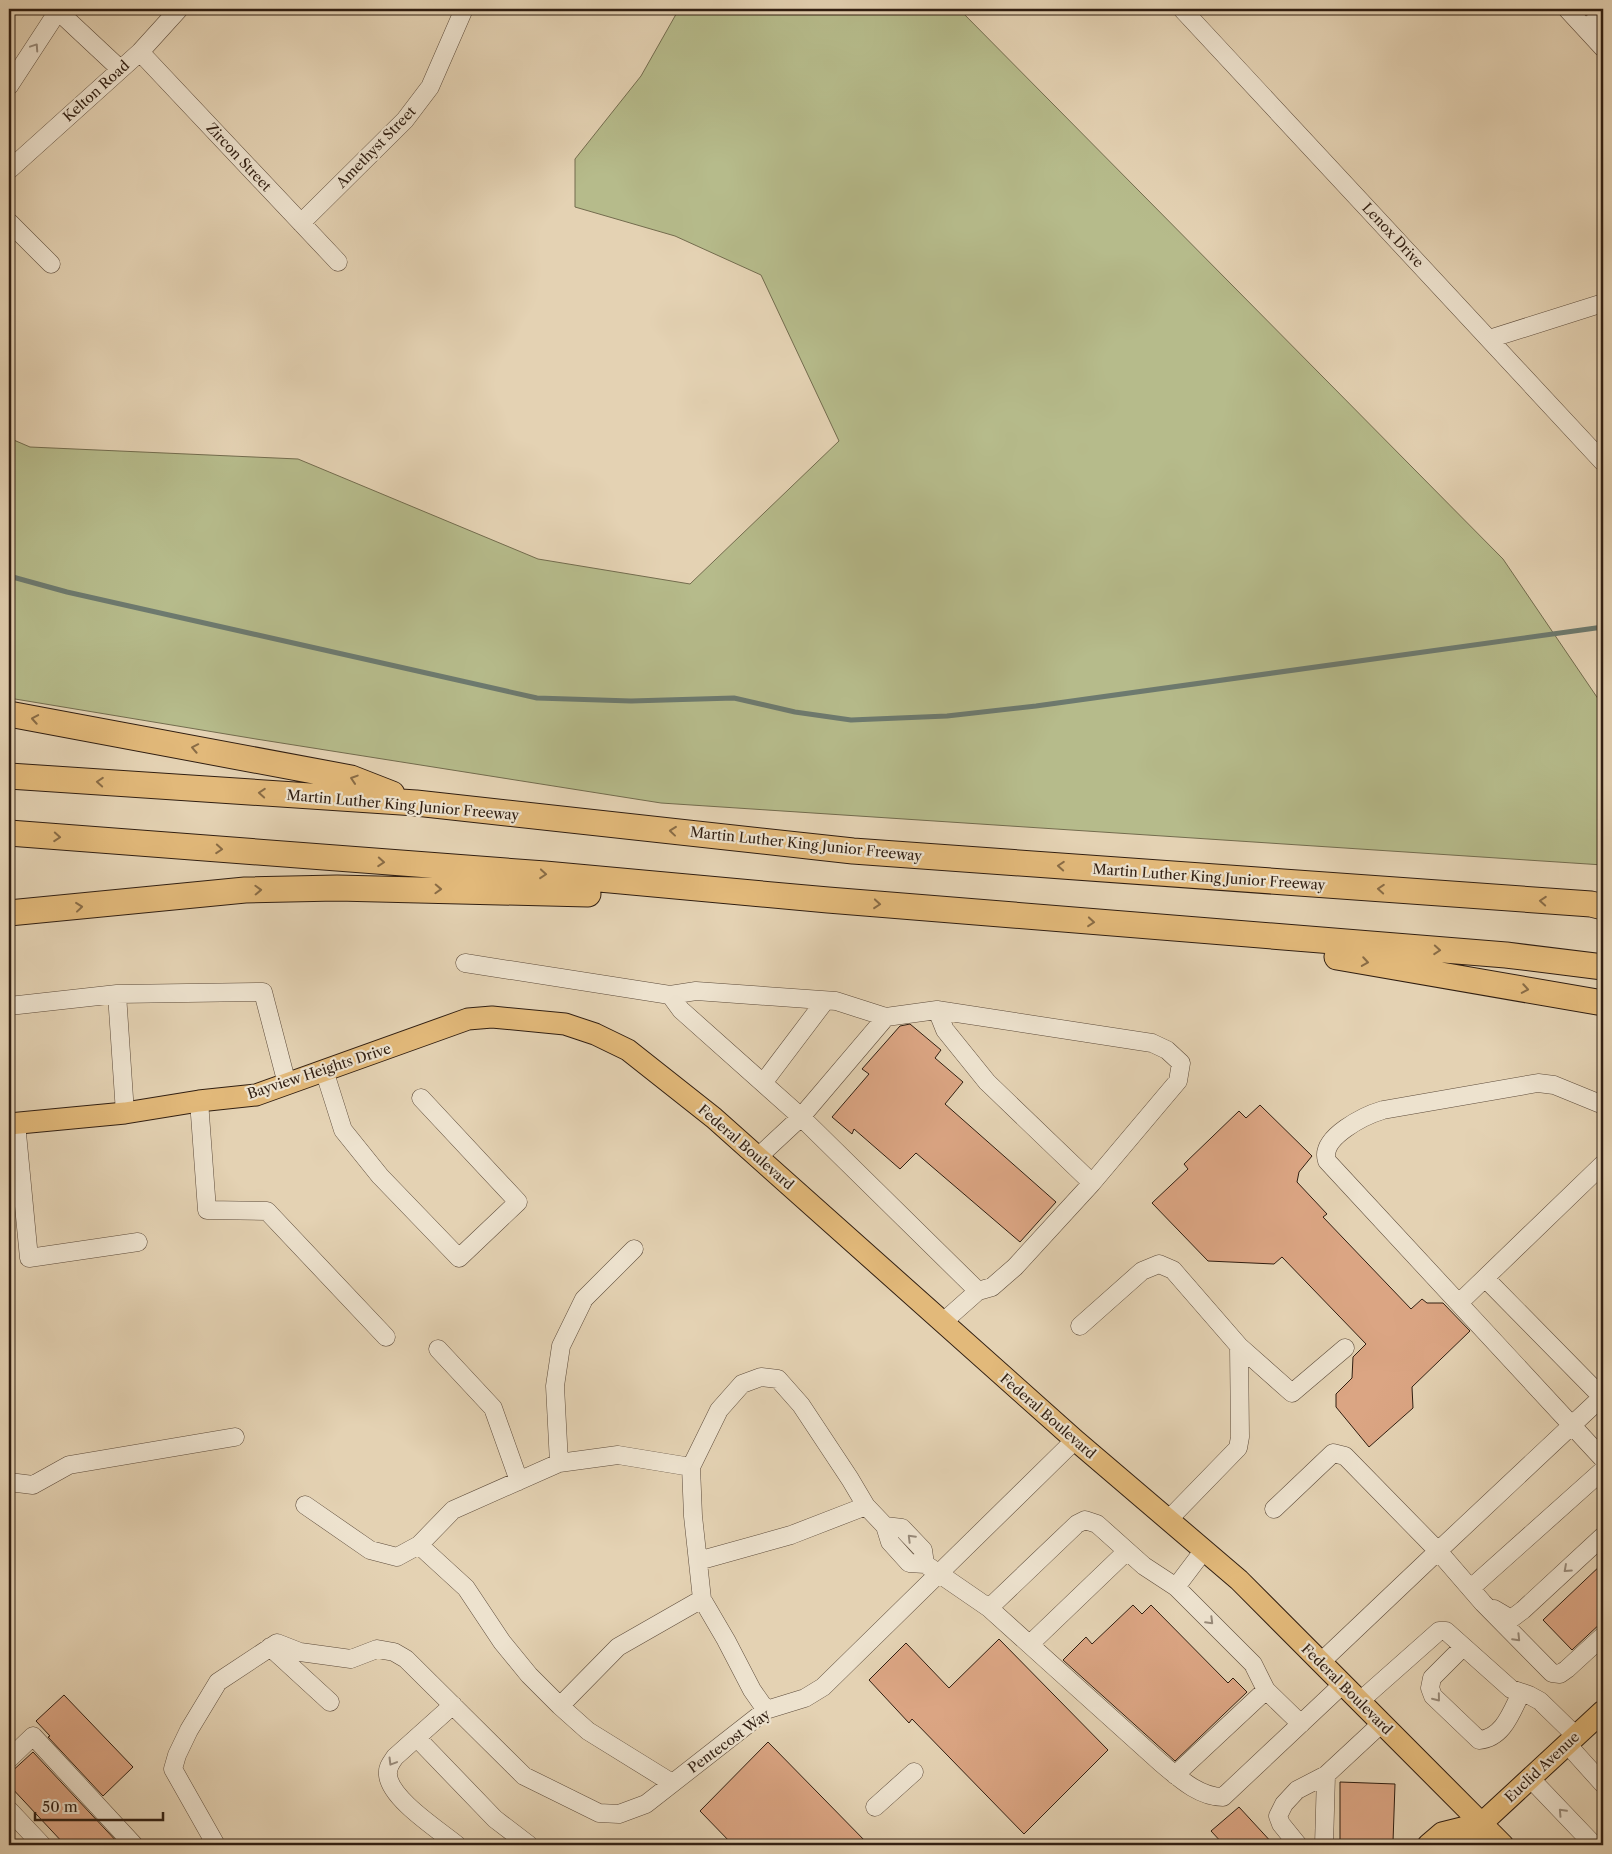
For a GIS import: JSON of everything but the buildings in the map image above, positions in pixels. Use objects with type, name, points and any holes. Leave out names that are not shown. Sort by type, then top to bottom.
[{"type":"highway","points":[[9,714],[350,778],[416,803]]},
{"type":"highway","name":"Martin Luther King Junior Freeway","points":[[9,776],[416,803],[853,851],[1599,905]]},
{"type":"highway","points":[[9,833],[545,874],[828,900],[1506,955],[1603,967]]},
{"type":"highway","points":[[9,913],[245,890],[337,888],[828,900]]},
{"type":"highway","points":[[1162,927],[1603,1003]]},
{"type":"main road","name":"Bayview Heights Drive","points":[[12,1124],[125,1113],[199,1101],[256,1095],[468,1019],[492,1017],[565,1024]]},
{"type":"main road","name":"Federal Boulevard","points":[[565,1024],[595,1034],[628,1050],[714,1118],[1075,1440],[1239,1580],[1503,1845]]},
{"type":"main road","name":"Euclid Avenue","points":[[1470,1845],[1482,1823],[1603,1711]]},
{"type":"main road","points":[[1428,1845],[1442,1832],[1482,1823]]},
{"type":"street","name":"Kelton Road","points":[[9,170],[140,52],[179,9]]},
{"type":"street","name":"Amethyst Street","points":[[301,223],[405,120],[430,86],[464,9]]},
{"type":"street","name":"Lenox Drive","points":[[1182,9],[1603,462]]},
{"type":"street","points":[[1567,9],[1603,48]]},
{"type":"street","points":[[9,86],[57,10],[120,70]]},
{"type":"street","points":[[1586,29],[1603,13]]},
{"type":"street","name":"Zircon Street","points":[[140,52],[338,262]]},
{"type":"street","points":[[9,222],[51,264]]},
{"type":"street","points":[[1489,339],[1603,303]]},
{"type":"street","points":[[465,963],[670,995],[696,991],[836,1001],[886,1017],[937,1010],[1152,1043],[1167,1050],[1181,1063],[1178,1081],[1092,1183],[1015,1267],[992,1288],[978,1291],[943,1322]]},
{"type":"street","points":[[9,1006],[117,994],[263,992],[287,1084]]},
{"type":"street","points":[[117,994],[125,1113]]},
{"type":"street","points":[[670,995],[681,1010],[801,1117],[978,1291]]},
{"type":"street","points":[[763,1083],[825,1001]]},
{"type":"street","points":[[937,1010],[945,1030],[987,1082],[1092,1183]]},
{"type":"street","points":[[758,1157],[801,1117],[886,1017]]},
{"type":"street","points":[[324,1070],[344,1130],[380,1176],[459,1258],[518,1202],[421,1098]]},
{"type":"street","points":[[1603,1105],[1554,1085],[1538,1083],[1383,1110],[1366,1115],[1337,1135],[1327,1146],[1325,1155],[1327,1161],[1603,1459]]},
{"type":"street","points":[[199,1101],[207,1210],[267,1211],[386,1337]]},
{"type":"street","points":[[12,1124],[29,1258],[138,1242]]},
{"type":"street","points":[[1459,1303],[1603,1164]]},
{"type":"street","points":[[559,1463],[555,1386],[560,1346],[584,1300],[634,1249]]},
{"type":"street","points":[[1080,1326],[1142,1271],[1159,1264],[1173,1270],[1238,1346],[1292,1393],[1345,1348]]},
{"type":"street","points":[[1321,1662],[1602,1397],[1485,1278]]},
{"type":"street","points":[[1168,1520],[1238,1448],[1240,1437],[1238,1346]]},
{"type":"street","points":[[438,1349],[494,1408],[519,1481]]},
{"type":"street","points":[[766,1710],[752,1690],[702,1598],[693,1516],[691,1467],[719,1410],[742,1384],[761,1376],[778,1379],[800,1405],[866,1506],[885,1526],[902,1528],[923,1550],[932,1569],[989,1608],[1175,1775],[1205,1794],[1223,1797],[1343,1684]]},
{"type":"street","points":[[9,1482],[33,1485],[69,1465],[235,1437]]},
{"type":"street","name":"Pentecost Way","points":[[270,1647],[277,1643],[300,1652],[351,1659],[377,1649],[394,1652],[406,1660],[524,1776],[599,1814],[620,1814],[646,1804],[766,1710],[805,1698],[823,1686],[932,1569],[1075,1440]]},
{"type":"street","points":[[1274,1509],[1332,1453],[1345,1456],[1438,1551],[1483,1603],[1552,1673],[1560,1674],[1567,1669],[1603,1636]]},
{"type":"street","points":[[305,1505],[370,1550],[397,1556],[419,1545],[453,1510],[559,1463],[618,1455],[691,1467]]},
{"type":"street","points":[[1471,1588],[1603,1470]]},
{"type":"street","points":[[698,1561],[791,1535],[866,1506]]},
{"type":"street","points":[[989,1608],[1077,1524],[1085,1520],[1096,1524],[1144,1566],[1176,1587],[1253,1664],[1266,1690],[1301,1724]]},
{"type":"street","points":[[1483,1603],[1511,1619],[1603,1536]]},
{"type":"street","points":[[419,1545],[466,1588],[502,1642],[529,1676],[560,1706],[588,1731],[672,1783]]},
{"type":"street","points":[[1176,1587],[1204,1550]]},
{"type":"street","points":[[1030,1644],[1127,1551]]},
{"type":"street","points":[[560,1706],[618,1647],[702,1598]]},
{"type":"street","points":[[1360,1701],[1439,1631],[1446,1631],[1511,1689],[1540,1701],[1603,1784]]},
{"type":"street","points":[[216,1845],[173,1769],[189,1730],[218,1682],[270,1647],[330,1702]]},
{"type":"street","points":[[1463,1647],[1432,1678],[1430,1688],[1433,1696],[1479,1740],[1488,1739],[1495,1735],[1505,1724],[1521,1693]]},
{"type":"street","points":[[1175,1775],[1266,1690]]},
{"type":"street","points":[[453,1705],[395,1757],[388,1768],[388,1776],[392,1787],[404,1802],[457,1845]]},
{"type":"street","points":[[1298,1845],[1281,1824],[1278,1816],[1284,1804],[1297,1790],[1326,1775],[1382,1723]]},
{"type":"street","points":[[9,1759],[33,1736],[134,1845]]},
{"type":"street","points":[[417,1738],[495,1819],[529,1845]]},
{"type":"street","points":[[875,1807],[914,1772]]},
{"type":"street","points":[[1324,1845],[1326,1775]]},
{"type":"street","points":[[1530,1778],[1594,1845]]},
{"type":"street","points":[[9,1810],[42,1845]]},
{"type":"green space","points":[[679,9],[959,9],[1503,559],[1603,706],[1603,865],[661,803],[9,698],[9,438],[30,447],[298,459],[538,559],[690,584],[839,441],[761,275],[675,236],[575,207],[575,159],[641,76]]},
{"type":"waterway","points":[[9,576],[67,592],[537,698],[631,701],[734,698],[795,712],[851,720],[947,716],[1036,706],[1603,627]]}]
